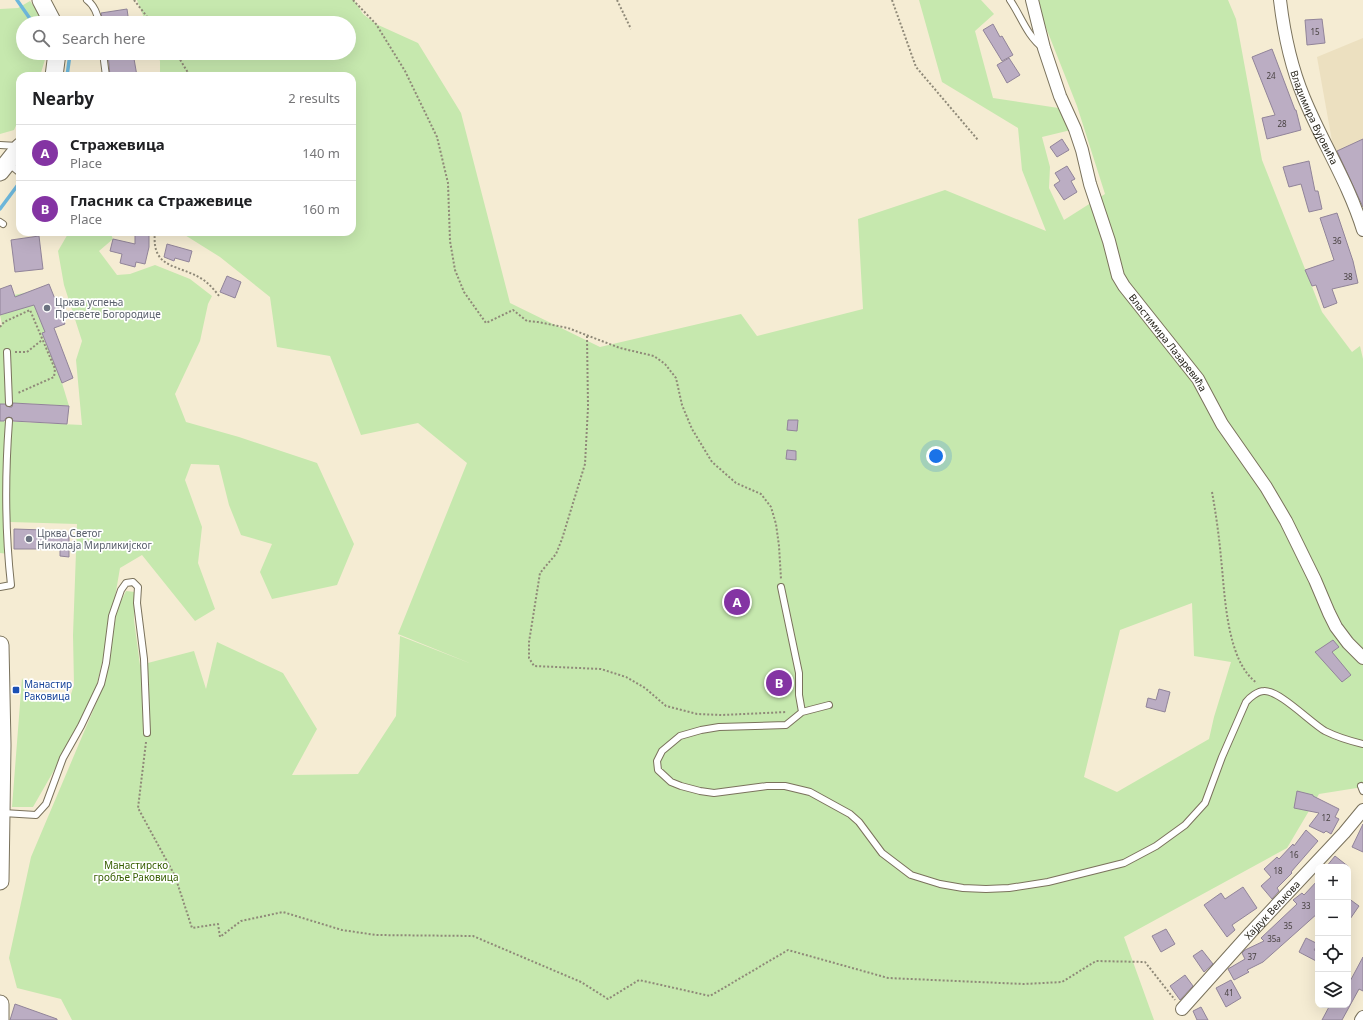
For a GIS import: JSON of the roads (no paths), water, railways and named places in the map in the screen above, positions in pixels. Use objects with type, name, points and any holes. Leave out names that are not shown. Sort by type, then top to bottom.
[{"type":"main road","points":[[42,0],[50,16]]},
{"type":"main road","points":[[55,72],[56,60]]},
{"type":"main road","points":[[11,170],[16,157]]},
{"type":"main road","points":[[0,646],[2,745],[0,881]]},
{"type":"main road","points":[[0,1004],[0,1020]]},
{"type":"street","name":"Властимира Лазаревића","points":[[1032,0],[1044,48],[1060,96],[1075,129],[1082,150],[1090,184],[1109,241],[1118,276],[1124,286],[1198,379],[1222,424],[1266,487],[1286,521],[1336,627],[1348,643],[1363,658]]},
{"type":"street","name":"Владимира Вујовића","points":[[1280,0],[1286,43],[1303,96],[1356,209],[1363,230]]},
{"type":"street","name":"Хајдук Вељкова","points":[[1182,1009],[1251,932],[1344,833],[1363,810]]},
{"type":"lane","points":[[87,0],[92,4],[98,16]]},
{"type":"lane","points":[[1010,0],[1028,33],[1044,48]]},
{"type":"lane","points":[[104,60],[105,72]]},
{"type":"lane","points":[[0,145],[16,146]]},
{"type":"lane","points":[[7,352],[9,400]]},
{"type":"lane","points":[[0,587],[11,585],[8,556],[6,456],[8,421]]},
{"type":"lane","points":[[1,813],[36,815],[46,804],[63,758],[81,726],[101,684],[106,663],[112,616],[121,590],[126,583],[133,582],[138,587],[138,603],[144,659],[147,733]]},
{"type":"lane","points":[[781,587],[799,673],[799,695],[802,712]]},
{"type":"lane","points":[[829,705],[802,712],[786,725],[719,727],[685,734],[662,750],[657,761],[658,770],[671,782],[700,791],[714,793],[767,786],[785,786],[810,792],[850,814],[859,822],[882,853],[911,875],[940,884],[963,888],[986,889],[1009,888],[1048,882],[1099,870],[1124,863],[1156,846],[1185,825],[1205,803],[1222,757],[1246,702],[1250,698],[1264,691],[1270,692],[1282,698],[1308,720],[1326,731],[1346,740],[1363,744]]},
{"type":"waterway","points":[[17,0],[28,16]]},
{"type":"waterway","points":[[68,72],[69,60]]},
{"type":"waterway","points":[[0,209],[16,187]]},
{"type":"place","name":"Црква успења Пресвете Богородице","points":[[47,308]]},
{"type":"place","name":"Црква Светог Николаја Мирликијског","points":[[29,539]]},
{"type":"place","name":"Стражевица","points":[[737,602]]},
{"type":"place","name":"Гласник са Стражевице","points":[[779,683]]},
{"type":"place","name":"Манастир Раковица","points":[[16,690]]},
{"type":"park label","name":"Манастирско гробље Раковица","points":[[136,870]]}]
